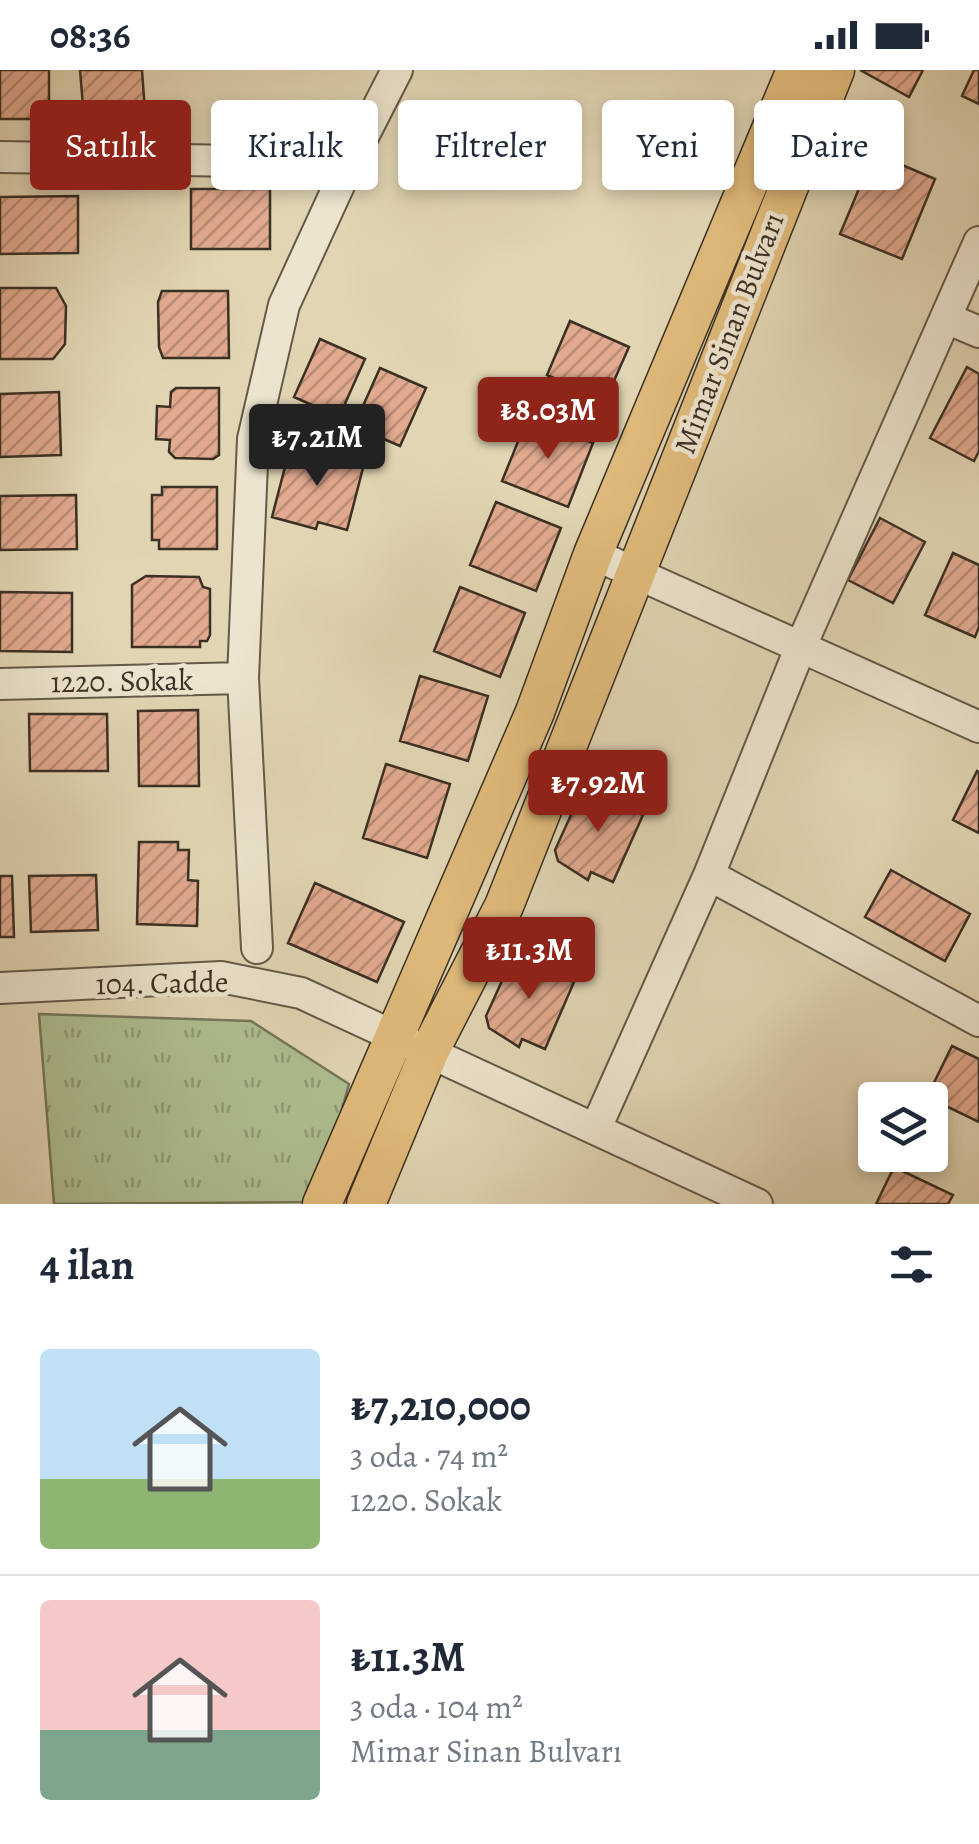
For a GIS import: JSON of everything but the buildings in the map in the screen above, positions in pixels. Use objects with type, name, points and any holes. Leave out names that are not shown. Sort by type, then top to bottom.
[{"type":"main road","name":"Mimar Sinan Bulvarı","points":[[322,1204],[535,712],[593,554],[796,70]]},
{"type":"main road","name":"Mimar Sinan Bulvarı","points":[[366,1204],[430,1050],[504,906],[835,70]]},
{"type":"street","points":[[378,107],[397,70]]},
{"type":"street","points":[[0,158],[211,161]]},
{"type":"street","points":[[301,992],[258,948],[243,678],[252,438],[284,305],[337,190]]},
{"type":"street","points":[[596,1128],[709,875],[801,646],[979,242]]},
{"type":"street","points":[[946,318],[979,332]]},
{"type":"street","points":[[593,554],[979,726]]},
{"type":"street","name":"1220. Sokak","points":[[0,684],[243,678]]},
{"type":"street","points":[[709,875],[979,1021]]},
{"type":"street","points":[[221,977],[258,948]]},
{"type":"street","name":"104. Cadde","points":[[0,988],[221,977],[301,992],[758,1204]]},
{"type":"green space","points":[[39,1014],[251,1021],[349,1084],[316,1202],[54,1204]]}]
